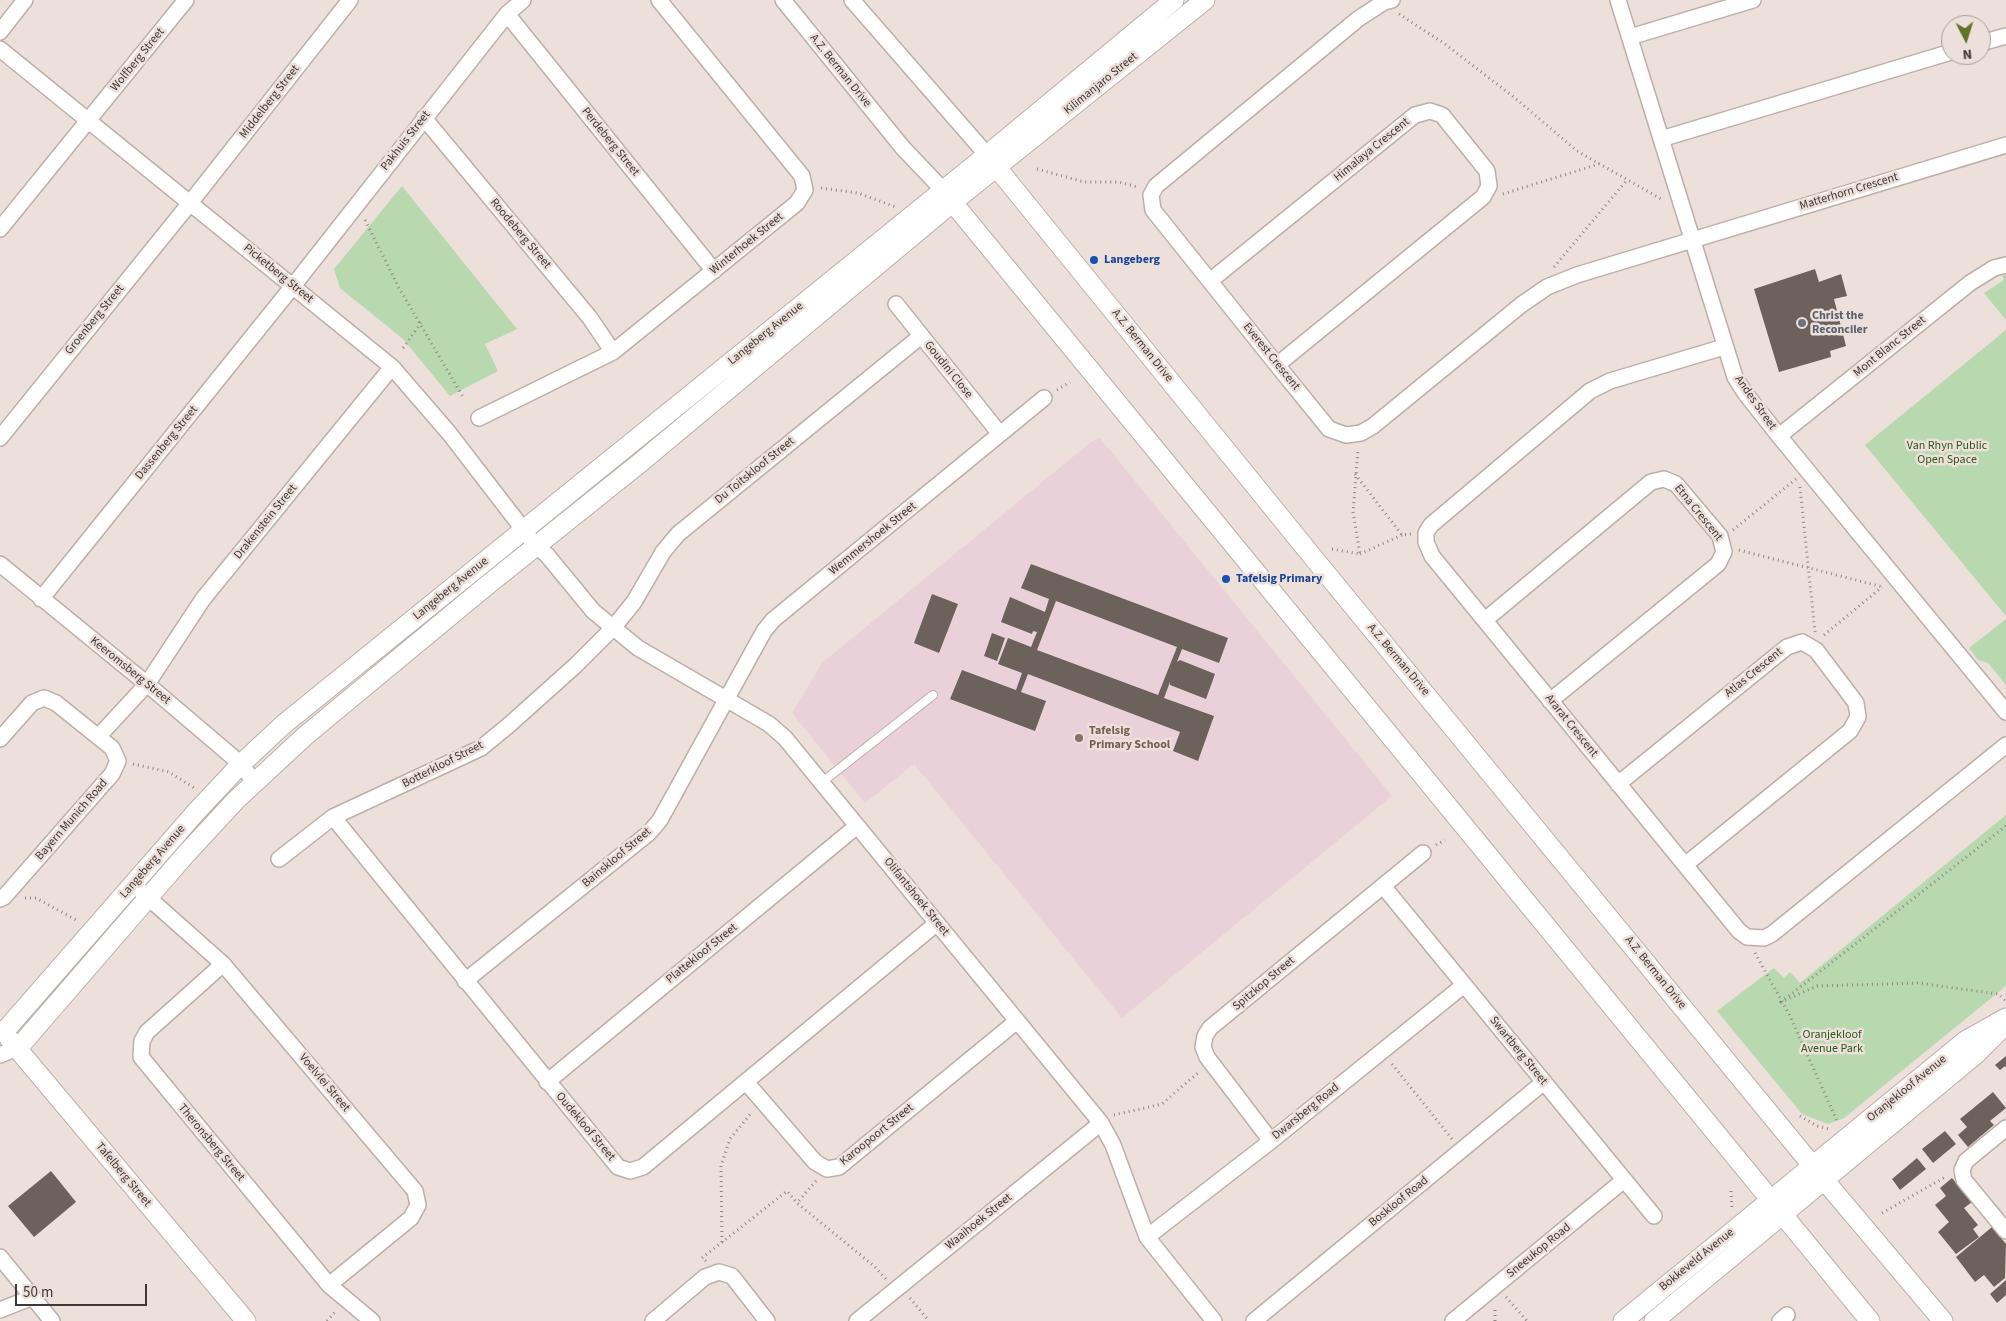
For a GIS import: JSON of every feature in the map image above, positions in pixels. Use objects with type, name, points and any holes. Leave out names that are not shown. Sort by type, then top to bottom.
[{"type":"street","points":[[0,32],[26,0]]},
{"type":"street","name":"Wolfberg Street","points":[[89,121],[186,0]]},
{"type":"street","name":"Middelberg Street","points":[[190,203],[350,0]]},
{"type":"street","name":"Pakhuis Street","points":[[293,286],[507,14],[523,0]]},
{"type":"street","name":"Winterhoek Street","points":[[479,418],[613,352],[797,203],[805,190],[802,176],[659,0]]},
{"type":"street","name":"A.Z. Berman Drive","points":[[783,0],[897,140],[948,196],[1248,564],[1772,1199],[1870,1321]]},
{"type":"street","name":"A.Z. Berman Drive","points":[[852,0],[992,161],[1316,561],[1825,1181],[1943,1321]]},
{"type":"street","name":"Kilimanjaro Street","points":[[992,161],[1174,0]]},
{"type":"street","name":"Kilimanjaro Street","points":[[992,161],[1205,0]]},
{"type":"street","name":"Andes Street","points":[[1618,0],[1724,347],[1735,377],[1745,393],[1779,436],[2006,712]]},
{"type":"street","points":[[1630,38],[1754,0]]},
{"type":"street","name":"Everest Crescent","points":[[1394,6],[1384,2],[1358,19],[1156,186],[1151,195],[1153,210],[1329,429],[1346,435],[1361,433],[1373,426],[1521,305],[1547,287],[1577,275],[1692,240]]},
{"type":"street","name":"Perdeberg Street","points":[[507,14],[714,271]]},
{"type":"street","points":[[1991,40],[2006,36]]},
{"type":"street","name":"Picketberg Street","points":[[0,49],[392,366],[449,434],[536,546]]},
{"type":"street","points":[[1661,138],[1941,55]]},
{"type":"street","name":"Himalaya Crescent","points":[[1210,281],[1415,115],[1430,111],[1442,115],[1487,171],[1488,186],[1483,197],[1276,365]]},
{"type":"street","name":"Roodeberg Street","points":[[424,118],[590,318],[613,352]]},
{"type":"street","points":[[2,223],[89,121]]},
{"type":"street","name":"Matterhorn Crescent","points":[[1692,240],[2006,145]]},
{"type":"street","points":[[948,196],[992,161]]},
{"type":"street","name":"Langeberg Avenue","points":[[1,1034],[241,764],[306,705],[948,196]]},
{"type":"street","name":"Langeberg Avenue","points":[[19,1047],[217,820],[255,783],[331,714],[536,546],[948,196]]},
{"type":"street","name":"Groenberg Street","points":[[0,438],[190,203]]},
{"type":"street","name":"Mont Blanc Street","points":[[1779,436],[1970,283],[1994,268],[2006,264]]},
{"type":"street","name":"Dassenberg Street","points":[[41,599],[293,286]]},
{"type":"street","name":"Goudini Close","points":[[896,304],[1000,434]]},
{"type":"street","name":"Du Toitskloof Street","points":[[613,628],[634,602],[662,552],[678,534],[920,336]]},
{"type":"street","points":[[1426,533],[1438,517],[1590,391],[1610,381],[1724,347]]},
{"type":"street","name":"Drakenstein Street","points":[[98,736],[147,684],[203,599],[392,366]]},
{"type":"street","name":"Wemmershoek Street","points":[[726,700],[764,631],[773,620],[1044,398]]},
{"type":"street","name":"Etna Crescent","points":[[1485,620],[1651,482],[1658,480],[1671,481],[1676,484],[1720,536],[1724,552],[1718,564],[1550,700]]},
{"type":"street","name":"Ararat Crescent","points":[[1426,533],[1426,542],[1432,556],[1739,931],[1747,937]]},
{"type":"street","name":"Olifantshoek Street","points":[[536,546],[547,556],[593,611],[638,648],[774,728],[785,738],[1018,1021],[1106,1119],[1113,1145],[1147,1237],[1214,1321]]},
{"type":"street","name":"Keeromsberg Street","points":[[0,564],[147,684],[241,764],[255,783]]},
{"type":"street","name":"Botterkloof Street","points":[[279,859],[333,817],[481,748],[576,665],[613,628]]},
{"type":"street","points":[[1685,865],[1850,732],[1858,717],[1856,703],[1816,650],[1802,642]]},
{"type":"street","name":"Atlas Crescent","points":[[1618,784],[1787,646],[1802,642]]},
{"type":"street","points":[[2,731],[32,703],[44,698],[56,703],[98,736],[112,748],[118,761]]},
{"type":"street","name":"Bainskloof Street","points":[[465,981],[649,833],[660,820],[726,700]]},
{"type":"street","points":[[1747,937],[1764,938],[1772,934],[2006,745]]},
{"type":"street","name":"Bayern Munich Road","points":[[2,898],[112,774],[118,761]]},
{"type":"street","name":"Oudekloof Street","points":[[333,817],[618,1167],[630,1171],[643,1167],[937,923]]},
{"type":"street","name":"Plattekloof Street","points":[[547,1082],[857,826]]},
{"type":"street","name":"Spitzkop Street","points":[[1204,1052],[1204,1036],[1210,1028],[1422,853]]},
{"type":"street","name":"Voelvlei Street","points":[[134,885],[223,964],[415,1191],[418,1206],[411,1218],[329,1285]]},
{"type":"street","name":"Swartberg Street","points":[[1383,886],[1654,1216]]},
{"type":"street","name":"Theronsberg Street","points":[[223,964],[147,1032],[142,1041],[142,1057],[329,1285],[372,1321]]},
{"type":"street","name":"Dwarsberg Road","points":[[1147,1237],[1271,1141],[1464,985]]},
{"type":"street","name":"Oranjekloof Avenue","points":[[1813,1166],[1844,1130],[1965,1041],[2006,1018]]},
{"type":"street","name":"Karoopoort Street","points":[[746,1082],[815,1162],[827,1169],[839,1167],[1018,1021]]},
{"type":"street","name":"Oranjekloof Avenue","points":[[1784,1215],[1975,1055],[2006,1023]]},
{"type":"street","name":"Tafelberg Street","points":[[1,1034],[19,1047],[114,1165],[246,1321]]},
{"type":"street","points":[[0,1055],[19,1047]]},
{"type":"street","points":[[1204,1052],[1271,1141]]},
{"type":"street","name":"Boskloof Road","points":[[1254,1321],[1544,1082]]},
{"type":"street","name":"Waaihoek Street","points":[[857,1321],[1106,1119]]},
{"type":"street","points":[[2006,1128],[1966,1161],[1962,1170],[1964,1180],[2006,1232]]},
{"type":"street","name":"Bokkeveld Avenue","points":[[1623,1321],[1813,1166]]},
{"type":"street","name":"Sneeukop Road","points":[[1453,1321],[1624,1180]]},
{"type":"street","name":"Bokkeveld Avenue","points":[[1654,1321],[1784,1215]]},
{"type":"street","points":[[0,1257],[52,1321]]},
{"type":"street","points":[[653,1321],[705,1277],[719,1272],[732,1276],[767,1321]]},
{"type":"street","points":[[0,1310],[33,1297]]},
{"type":"lane","points":[[822,783],[933,695]]},
{"type":"path","points":[[1394,6],[1515,98],[1577,151],[1669,203]]},
{"type":"path","points":[[1499,195],[1599,164]]},
{"type":"path","points":[[1037,169],[1084,182],[1119,182],[1142,189]]},
{"type":"path","points":[[1547,287],[1554,267],[1627,180]]},
{"type":"path","points":[[815,189],[827,188],[858,193],[896,207]]},
{"type":"path","points":[[365,220],[399,288],[463,396]]},
{"type":"path","points":[[403,348],[421,323]]},
{"type":"path","points":[[1358,450],[1352,512],[1360,554]]},
{"type":"path","points":[[1355,473],[1402,535]]},
{"type":"path","points":[[1720,536],[1731,532],[1799,477],[1816,632]]},
{"type":"path","points":[[1332,549],[1360,554],[1402,535],[1426,533]]},
{"type":"path","points":[[1724,552],[1732,548],[1883,587]]},
{"type":"path","points":[[1816,632],[1824,636],[1896,578]]},
{"type":"path","points":[[1802,642],[1816,632]]},
{"type":"path","points":[[118,761],[169,772],[202,792]]},
{"type":"path","points":[[1781,1002],[2006,826]]},
{"type":"path","points":[[2,898],[36,898],[84,925]]},
{"type":"path","points":[[1747,937],[1844,1130]]},
{"type":"path","points":[[1781,1002],[1817,986],[1918,983],[1998,994],[2006,1001]]},
{"type":"path","points":[[1106,1119],[1162,1104],[1199,1073],[1204,1052]]},
{"type":"path","points":[[1382,1052],[1461,1150]]},
{"type":"path","points":[[722,1242],[721,1166],[730,1139],[762,1100]]},
{"type":"path","points":[[1800,1116],[1823,1127],[1844,1130]]},
{"type":"path","points":[[797,1203],[827,1169]]},
{"type":"path","points":[[1882,1213],[1949,1175],[1962,1170]]},
{"type":"path","points":[[719,1272],[702,1258],[787,1191],[797,1203],[874,1266],[895,1290],[910,1298],[929,1321]]},
{"type":"path","points":[[1731,1191],[1732,1210]]},
{"type":"path","points":[[1495,1321],[1496,1286]]},
{"type":"path","points":[[1496,1286],[1527,1321]]},
{"type":"path","points":[[326,1321],[341,1306]]},
{"type":"shaded area","name":"Tafelsig Primary School","points":[[1100,438],[1392,796],[1122,1018],[914,764],[865,803],[792,713],[822,663],[1091,442]]},
{"type":"green space","points":[[402,186],[517,329],[485,344],[498,371],[450,396],[403,339],[340,288],[334,269]]},
{"type":"green space","points":[[2006,274],[2006,320],[1984,293],[2004,280],[2002,276]]},
{"type":"green space","name":"Van Rhyn Public Open Space","points":[[2006,330],[2006,616],[1865,445]]},
{"type":"green space","points":[[2006,619],[2006,685],[1988,663],[1978,660],[1969,648]]},
{"type":"green space","name":"Oranjekloof Avenue Park","points":[[2006,815],[2006,986],[1844,1118],[1828,1124],[1802,1114],[1717,1011],[1774,968],[1784,978],[1790,972],[1800,983]]},
{"type":"building","name":"Christ the Reconciler","points":[[1815,269],[1819,282],[1841,274],[1847,296],[1834,299],[1846,346],[1830,351],[1831,357],[1779,372],[1754,289]]},
{"type":"building","points":[[1031,564],[1228,638],[1219,663],[1182,649],[1177,662],[1180,660],[1215,674],[1206,699],[1170,685],[1170,682],[1164,698],[1214,716],[1198,761],[1173,751],[1180,732],[1028,674],[1021,692],[1046,701],[1035,731],[950,699],[962,670],[1016,690],[1022,673],[998,664],[1008,638],[1031,647],[1037,632],[1033,631],[1032,634],[1001,622],[1010,597],[1045,612],[1049,599],[1021,588]],"holes":[[[1056,601],[1177,647],[1158,695],[1037,650]]]},
{"type":"building","points":[[932,594],[958,604],[939,653],[914,643]]},
{"type":"building","points":[[992,633],[1005,638],[997,661],[984,656]]},
{"type":"building","points":[[2006,1056],[2006,1068],[2005,1066],[2000,1070],[1995,1065]]},
{"type":"building","points":[[1993,1092],[2006,1108],[1990,1121],[1994,1125],[1968,1147],[1958,1135],[1967,1127],[1960,1119]]},
{"type":"building","points":[[1945,1131],[1956,1144],[1933,1163],[1922,1149]]},
{"type":"building","points":[[1917,1158],[1926,1169],[1900,1190],[1892,1179]]},
{"type":"building","points":[[51,1171],[76,1202],[34,1237],[8,1206]]},
{"type":"building","points":[[1952,1178],[1972,1202],[1964,1208],[1978,1225],[1973,1229],[1979,1237],[1956,1254],[1938,1232],[1949,1222],[1935,1205],[1946,1196],[1940,1188]]},
{"type":"building","points":[[1992,1227],[2006,1244],[2005,1278],[1994,1287],[1984,1275],[1975,1282],[1956,1257]]},
{"type":"building","points":[[2006,1280],[2006,1295],[1997,1303],[1990,1294]]},
{"type":"place","name":"Langeberg","points":[[1094,260]]},
{"type":"place","name":"Christ the Reconciler","points":[[1802,323]]},
{"type":"place","name":"Tafelsig Primary","points":[[1226,579]]},
{"type":"place","name":"Tafelsig Primary School","points":[[1079,738]]}]
